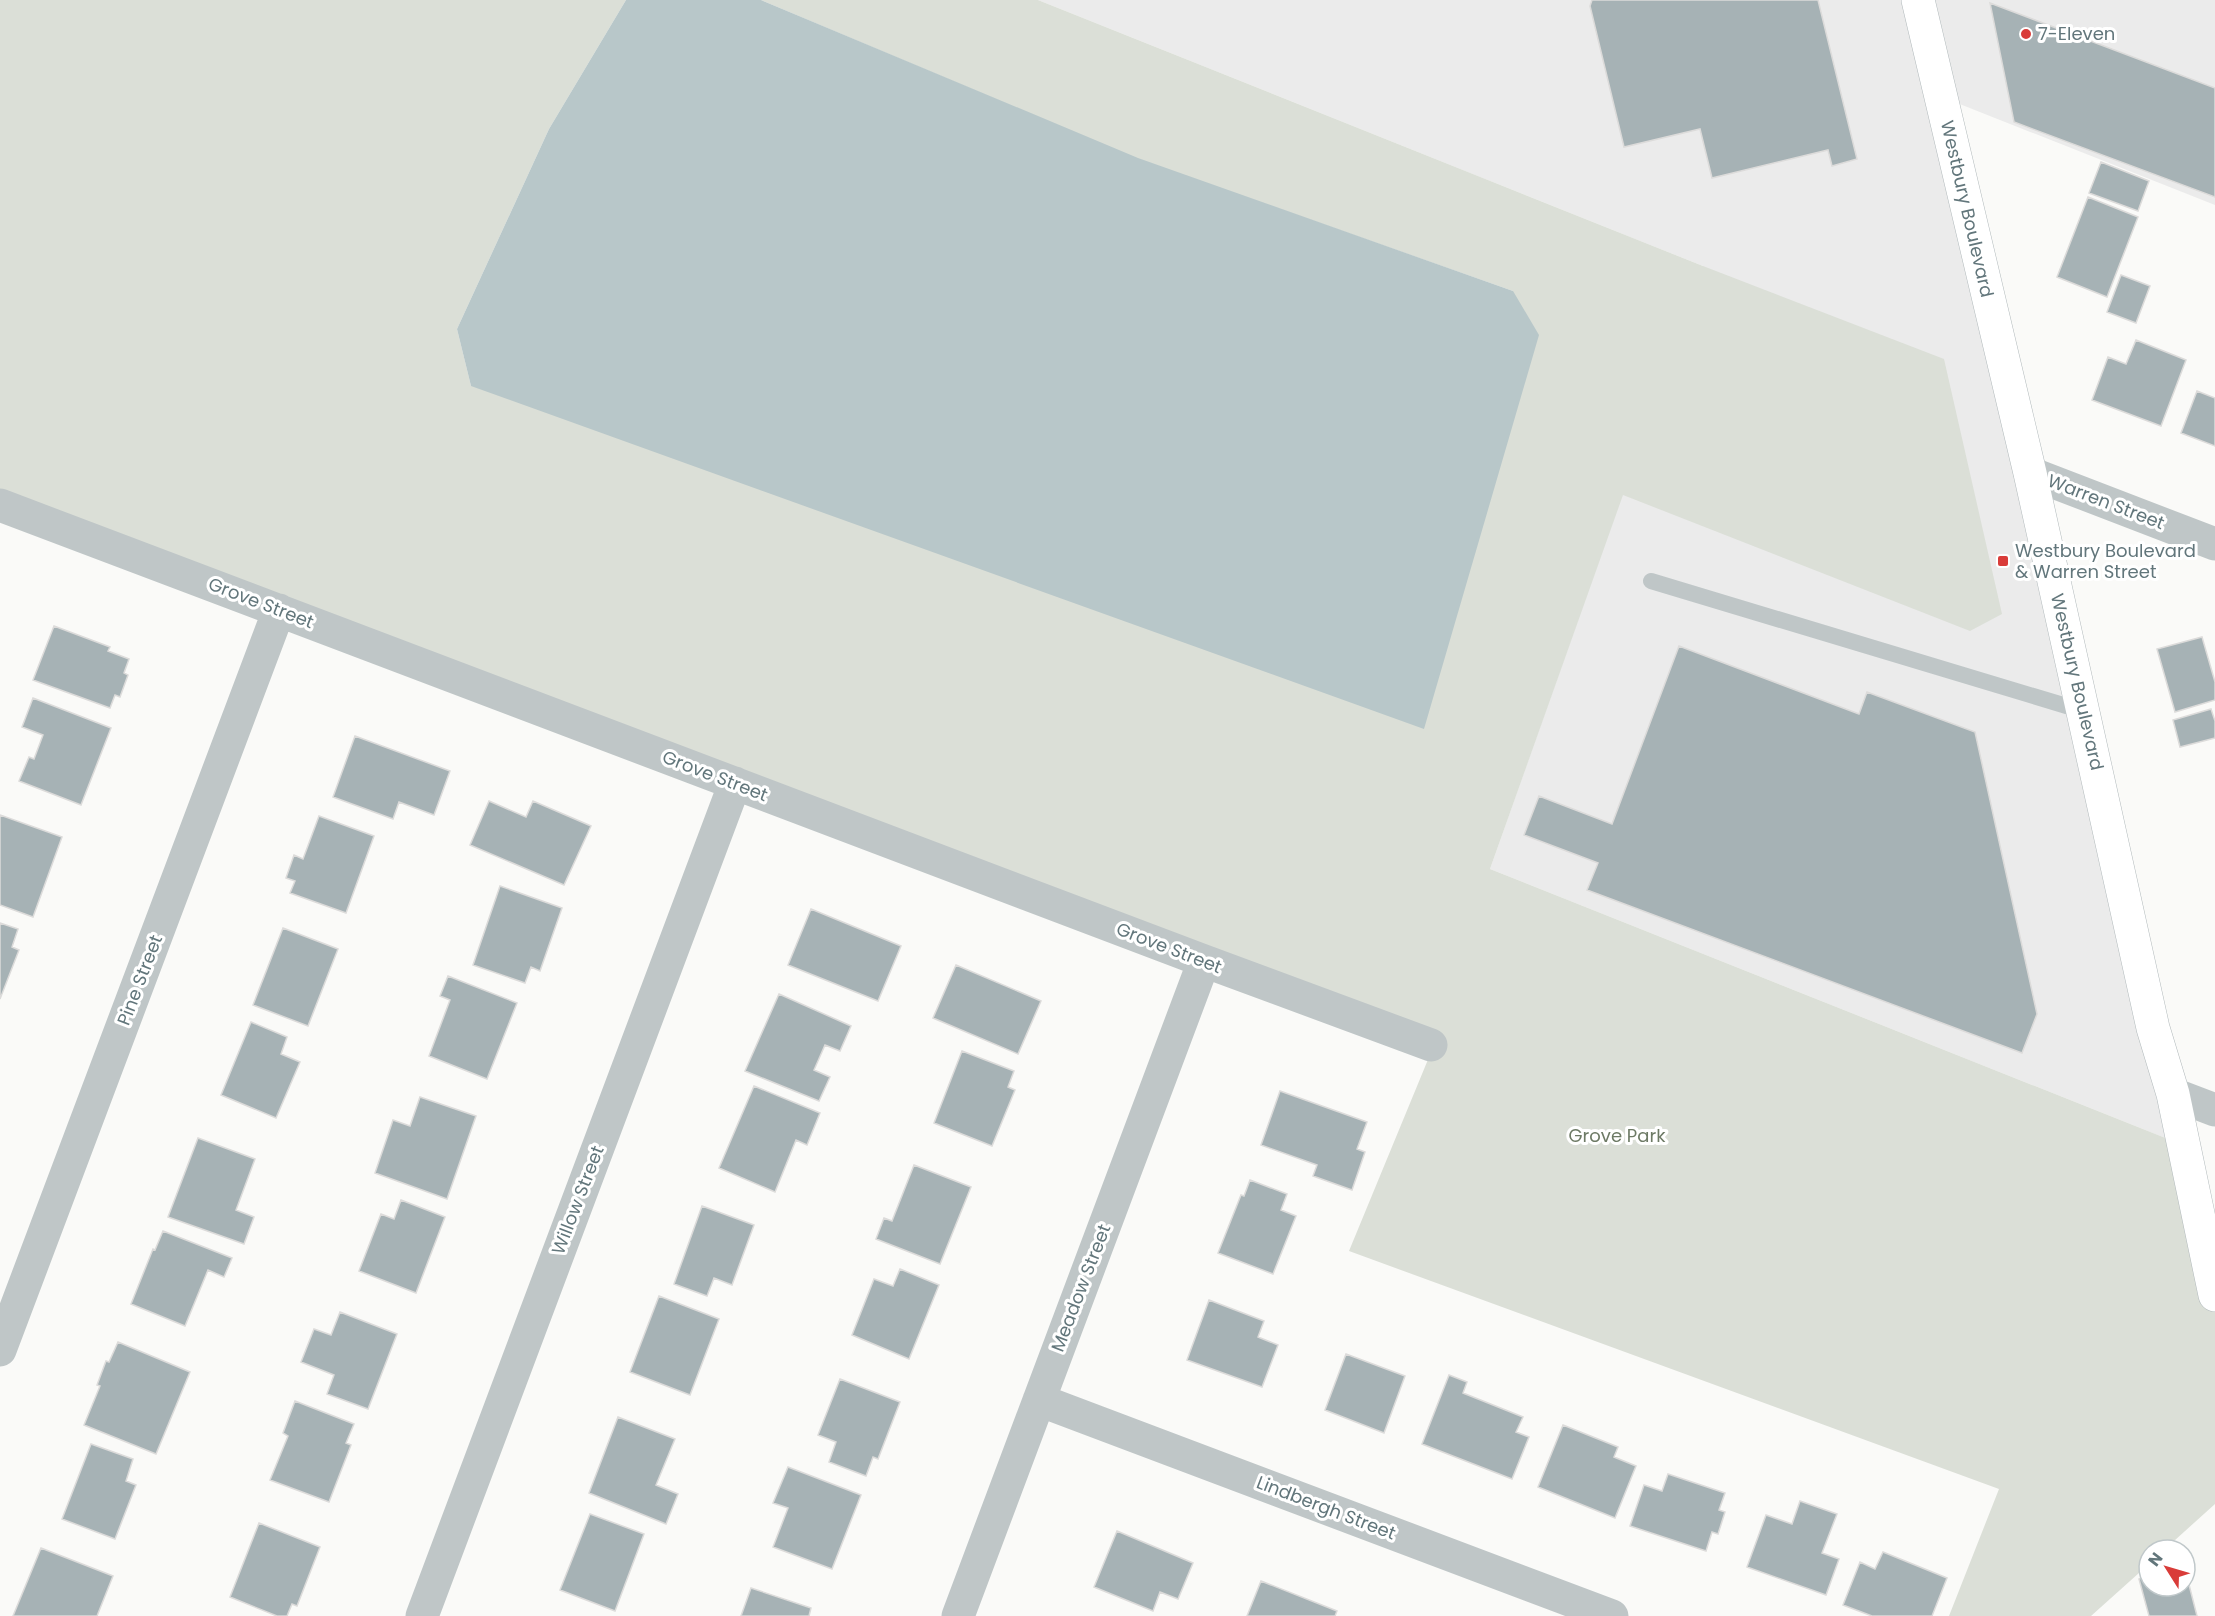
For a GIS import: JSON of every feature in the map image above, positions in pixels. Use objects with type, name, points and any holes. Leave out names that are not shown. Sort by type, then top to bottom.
[{"type":"street","name":"Westbury Boulevard","points":[[1918,0],[2030,473],[2153,1028],[2173,1094],[2215,1295]]},
{"type":"street","name":"Warren Street","points":[[2030,473],[2215,544]]},
{"type":"street","name":"Grove Street","points":[[0,505],[1431,1045]]},
{"type":"street","name":"Pine Street","points":[[0,1350],[279,610]]},
{"type":"street","name":"Willow Street","points":[[422,1616],[735,783]]},
{"type":"street","name":"Meadow Street","points":[[958,1616],[1204,961]]},
{"type":"street","points":[[2173,1094],[2215,1110]]},
{"type":"street","name":"Lindbergh Street","points":[[1039,1401],[1612,1616]]},
{"type":"lane","points":[[1651,581],[2083,711]]},
{"type":"shaded area","points":[[626,0],[761,0],[1138,158],[1513,291],[1539,335],[1424,729],[471,386],[457,329],[549,129]]},
{"type":"shaded area","points":[[1038,0],[2215,0],[2215,205],[1942,97],[2183,1145],[1490,869],[1703,266]]},
{"type":"green space","name":"Grove Park","points":[[0,0],[626,0],[549,129],[457,329],[471,386],[1513,291],[1138,159],[761,0],[1038,0],[1703,266],[1944,359],[2002,614],[1970,631],[1623,495],[1490,869],[2183,1145],[2215,1295],[2215,1504],[2177,1538],[2137,1538],[2137,1575],[2091,1616],[1949,1616],[1999,1489],[1349,1251],[1434,1045],[0,504]]},
{"type":"building","points":[[1592,0],[1818,0],[1857,159],[1832,166],[1828,150],[1712,178],[1700,129],[1624,147],[1590,6]]},
{"type":"building","points":[[1990,3],[2215,88],[2215,197],[2014,122]]},
{"type":"building","points":[[2101,162],[2149,181],[2138,211],[2089,193]]},
{"type":"building","points":[[2088,197],[2138,217],[2107,297],[2057,277]]},
{"type":"building","points":[[2121,275],[2150,286],[2136,323],[2107,312]]},
{"type":"building","points":[[2136,340],[2186,360],[2161,426],[2092,400],[2108,357],[2126,364]]},
{"type":"building","points":[[2197,391],[2215,398],[2215,446],[2181,433]]},
{"type":"building","points":[[54,626],[110,647],[108,651],[129,659],[124,673],[128,675],[120,697],[115,695],[110,708],[33,680]]},
{"type":"building","points":[[2202,637],[2215,682],[2215,700],[2175,712],[2157,649]]},
{"type":"building","points":[[1679,646],[1859,714],[1867,692],[1975,732],[2037,1014],[2022,1053],[1587,890],[1598,863],[1524,835],[1539,796],[1612,824]]},
{"type":"building","points":[[33,698],[111,728],[81,805],[19,781],[29,757],[34,759],[43,735],[22,727]]},
{"type":"building","points":[[2211,709],[2215,721],[2215,738],[2180,747],[2173,720]]},
{"type":"building","points":[[355,736],[450,771],[434,815],[399,802],[393,819],[333,797]]},
{"type":"building","points":[[489,801],[526,817],[533,801],[591,826],[564,885],[470,845]]},
{"type":"building","points":[[0,815],[62,837],[33,917],[0,905]]},
{"type":"building","points":[[319,816],[374,836],[346,913],[290,893],[295,881],[286,878],[294,855],[303,859]]},
{"type":"building","points":[[500,886],[562,908],[540,971],[531,967],[525,983],[473,965]]},
{"type":"building","points":[[811,909],[901,946],[878,1001],[788,965]]},
{"type":"building","points":[[0,923],[18,929],[12,947],[19,950],[0,999]]},
{"type":"building","points":[[283,928],[338,949],[308,1026],[253,1005]]},
{"type":"building","points":[[956,965],[1041,1001],[1018,1054],[933,1018]]},
{"type":"building","points":[[448,976],[517,1003],[487,1079],[429,1056],[450,1000],[440,996]]},
{"type":"building","points":[[779,994],[851,1026],[840,1051],[825,1045],[814,1070],[830,1077],[819,1101],[745,1071]]},
{"type":"building","points":[[251,1022],[287,1037],[281,1054],[300,1062],[276,1118],[221,1095]]},
{"type":"building","points":[[962,1051],[1014,1071],[1008,1087],[1015,1090],[992,1146],[934,1123]]},
{"type":"building","points":[[754,1086],[820,1113],[807,1145],[796,1140],[775,1192],[719,1168]]},
{"type":"building","points":[[1280,1091],[1367,1122],[1357,1149],[1365,1152],[1352,1190],[1313,1176],[1317,1165],[1261,1145]]},
{"type":"building","points":[[420,1097],[476,1116],[447,1199],[375,1173],[393,1120],[410,1126]]},
{"type":"building","points":[[198,1138],[255,1159],[236,1210],[254,1217],[244,1244],[168,1217]]},
{"type":"building","points":[[914,1165],[971,1187],[940,1264],[876,1239],[884,1218],[892,1221]]},
{"type":"building","points":[[1250,1180],[1287,1194],[1281,1210],[1296,1216],[1273,1274],[1218,1253],[1241,1195],[1244,1196]]},
{"type":"building","points":[[401,1200],[445,1217],[416,1293],[359,1271],[381,1214],[394,1219]]},
{"type":"building","points":[[702,1206],[754,1225],[732,1285],[714,1278],[707,1296],[674,1284]]},
{"type":"building","points":[[163,1231],[232,1258],[224,1277],[208,1270],[185,1326],[131,1304],[153,1249],[155,1250]]},
{"type":"building","points":[[900,1269],[939,1285],[909,1359],[852,1335],[874,1279],[893,1286]]},
{"type":"building","points":[[659,1296],[719,1319],[690,1395],[630,1372]]},
{"type":"building","points":[[1209,1300],[1264,1321],[1258,1337],[1278,1345],[1262,1387],[1187,1360]]},
{"type":"building","points":[[340,1312],[397,1334],[368,1409],[327,1394],[334,1375],[301,1362],[314,1329],[331,1335]]},
{"type":"building","points":[[118,1342],[190,1372],[156,1454],[84,1425],[100,1386],[97,1385],[106,1361],[109,1362]]},
{"type":"building","points":[[1346,1354],[1405,1376],[1384,1433],[1325,1410]]},
{"type":"building","points":[[1449,1375],[1467,1382],[1463,1393],[1523,1417],[1516,1432],[1529,1437],[1512,1479],[1422,1444]]},
{"type":"building","points":[[840,1379],[900,1402],[878,1459],[873,1457],[866,1476],[829,1462],[836,1442],[818,1435]]},
{"type":"building","points":[[295,1401],[354,1424],[346,1443],[351,1445],[329,1502],[270,1480],[288,1436],[283,1433]]},
{"type":"building","points":[[618,1417],[675,1439],[656,1485],[678,1494],[666,1524],[589,1493]]},
{"type":"building","points":[[1563,1425],[1618,1447],[1614,1457],[1636,1466],[1615,1518],[1538,1487]]},
{"type":"building","points":[[91,1444],[133,1459],[126,1481],[136,1485],[115,1539],[62,1519]]},
{"type":"building","points":[[788,1467],[861,1495],[832,1569],[773,1547],[788,1508],[773,1503]]},
{"type":"building","points":[[1668,1474],[1725,1493],[1719,1510],[1725,1512],[1718,1534],[1712,1532],[1706,1551],[1630,1526],[1644,1485],[1662,1491]]},
{"type":"building","points":[[1800,1501],[1837,1514],[1822,1553],[1839,1559],[1826,1595],[1747,1567],[1766,1515],[1792,1524]]},
{"type":"building","points":[[590,1514],[644,1534],[615,1611],[560,1590]]},
{"type":"building","points":[[259,1523],[320,1547],[297,1606],[292,1604],[287,1616],[277,1616],[230,1597]]},
{"type":"building","points":[[1117,1531],[1193,1563],[1178,1599],[1160,1592],[1153,1611],[1094,1587]]},
{"type":"building","points":[[41,1548],[113,1576],[97,1616],[13,1616]]},
{"type":"building","points":[[1883,1552],[1947,1578],[1932,1616],[1872,1616],[1843,1605],[1860,1562],[1875,1569]]},
{"type":"building","points":[[1261,1581],[1337,1611],[1335,1616],[1247,1616]]},
{"type":"building","points":[[751,1588],[811,1608],[809,1616],[741,1616]]},
{"type":"building","points":[[2144,1598],[2192,1598],[2197,1616],[2149,1616]]},
{"type":"place","name":"7-Eleven","points":[[2026,34]]},
{"type":"place","name":"Westbury Boulevard & Warren Street","points":[[2003,561]]}]
